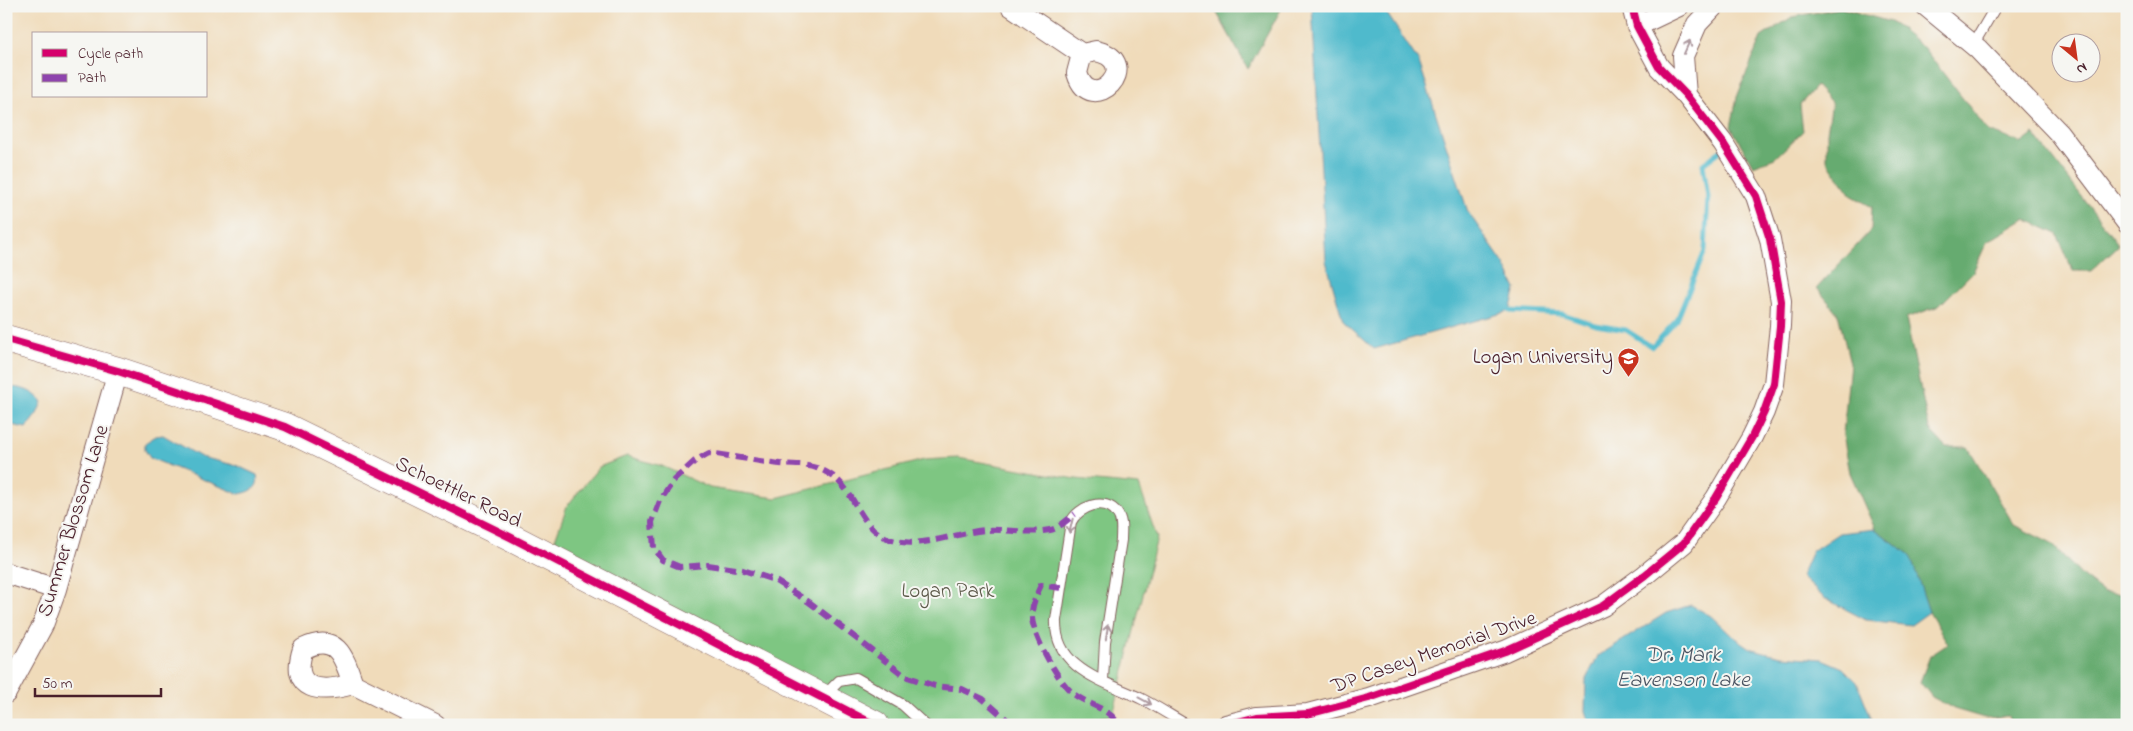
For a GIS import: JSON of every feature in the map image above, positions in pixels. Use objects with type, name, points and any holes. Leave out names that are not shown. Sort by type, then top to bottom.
[{"type":"street","points":[[1011,6],[1082,54]]},
{"type":"street","name":"DP Casey Memorial Drive","points":[[1226,725],[1257,717],[1308,714],[1352,702],[1505,651],[1603,606],[1684,543],[1716,498],[1752,437],[1774,384],[1780,326],[1781,301],[1770,239],[1756,196],[1723,143],[1686,95],[1659,67],[1637,26],[1632,6]]},
{"type":"street","points":[[1637,26],[1679,6]]},
{"type":"street","points":[[1686,95],[1683,56],[1697,24],[1714,6]]},
{"type":"street","points":[[1926,6],[1973,45],[2059,133],[2127,223]]},
{"type":"street","name":"Schoettler Road","points":[[6,339],[118,371],[285,427],[510,537],[875,725]]},
{"type":"street","name":"Summer Blossom Lane","points":[[6,693],[43,624],[56,590],[118,371]]},
{"type":"street","points":[[6,573],[56,590]]},
{"type":"street","points":[[353,684],[435,725]]},
{"type":"lane","points":[[1973,45],[1996,6]]},
{"type":"lane","points":[[1103,680],[1105,642],[1122,540],[1118,514],[1113,509],[1095,505],[1082,508],[1075,514],[1071,522],[1056,632],[1059,643],[1070,661],[1089,675],[1145,700],[1186,725]]},
{"type":"lane","points":[[832,702],[830,689],[839,681],[856,678],[903,705],[925,725]]},
{"type":"green space","points":[[1213,6],[1283,6],[1248,69]]},
{"type":"green space","points":[[1841,8],[1894,23],[1923,47],[1988,131],[2022,143],[2034,134],[2119,245],[2091,271],[2073,271],[2057,234],[2025,219],[1987,242],[1973,272],[1939,306],[1906,318],[1929,429],[1946,447],[1968,447],[2014,525],[2052,544],[2083,577],[2104,593],[2127,594],[2127,725],[2011,725],[2008,716],[1984,718],[1954,709],[1932,697],[1920,682],[1930,656],[1948,644],[1929,612],[1910,555],[1875,529],[1850,473],[1843,434],[1850,363],[1838,314],[1817,288],[1871,230],[1872,207],[1851,195],[1827,161],[1827,132],[1832,103],[1816,86],[1800,105],[1803,131],[1775,158],[1753,166],[1731,127],[1737,97],[1761,37],[1792,17]]},
{"type":"green space","name":"Logan Park","points":[[627,456],[662,466],[710,488],[776,498],[924,460],[958,458],[1076,479],[1139,485],[1157,538],[1113,715],[1060,725],[891,725],[552,548],[567,506],[599,467]]},
{"type":"water","points":[[1312,6],[1382,6],[1419,62],[1468,212],[1504,264],[1516,289],[1510,311],[1374,349],[1343,321],[1326,261]]},
{"type":"water","points":[[6,387],[26,390],[42,402],[37,414],[26,428],[6,424]]},
{"type":"water","points":[[163,435],[201,457],[238,466],[257,475],[256,486],[251,491],[239,494],[150,458],[145,450],[145,443],[156,436]]},
{"type":"water","points":[[1875,529],[1910,555],[1929,612],[1911,625],[1866,620],[1824,598],[1801,576],[1812,551],[1839,533]]},
{"type":"water","name":"Dr. Mark Eavenson Lake","points":[[1691,605],[1711,616],[1730,634],[1752,649],[1781,656],[1822,659],[1843,668],[1857,682],[1874,725],[1590,725],[1585,711],[1586,679],[1598,656],[1666,613]]},
{"type":"waterway","points":[[1510,311],[1563,314],[1596,325],[1626,330],[1652,347],[1677,320],[1705,251],[1708,197],[1703,164],[1723,149]]},
{"type":"marked path","points":[[1013,725],[983,699],[962,689],[935,686],[905,676],[809,602],[774,580],[743,570],[708,565],[680,567],[663,560],[654,548],[652,522],[660,501],[674,480],[695,461],[709,453],[781,464],[809,466],[823,471],[831,475],[845,488],[871,527],[890,539],[903,542],[931,541],[985,530],[1034,532],[1050,530],[1060,526],[1075,514]]},
{"type":"marked path","points":[[1061,588],[1041,585],[1034,601],[1032,618],[1042,648],[1055,671],[1069,690],[1110,715],[1119,725]]},
{"type":"cycle path","points":[[1226,725],[1257,717],[1308,714],[1369,698],[1505,651],[1603,606],[1684,543],[1716,498],[1752,437],[1774,384],[1780,326],[1781,301],[1770,239],[1756,196],[1723,143],[1686,95],[1659,67],[1637,26],[1632,6]]},
{"type":"cycle path","points":[[6,339],[118,371],[285,427],[510,537],[875,725]]},
{"type":"place","name":"Logan University","points":[[1629,377]]}]
